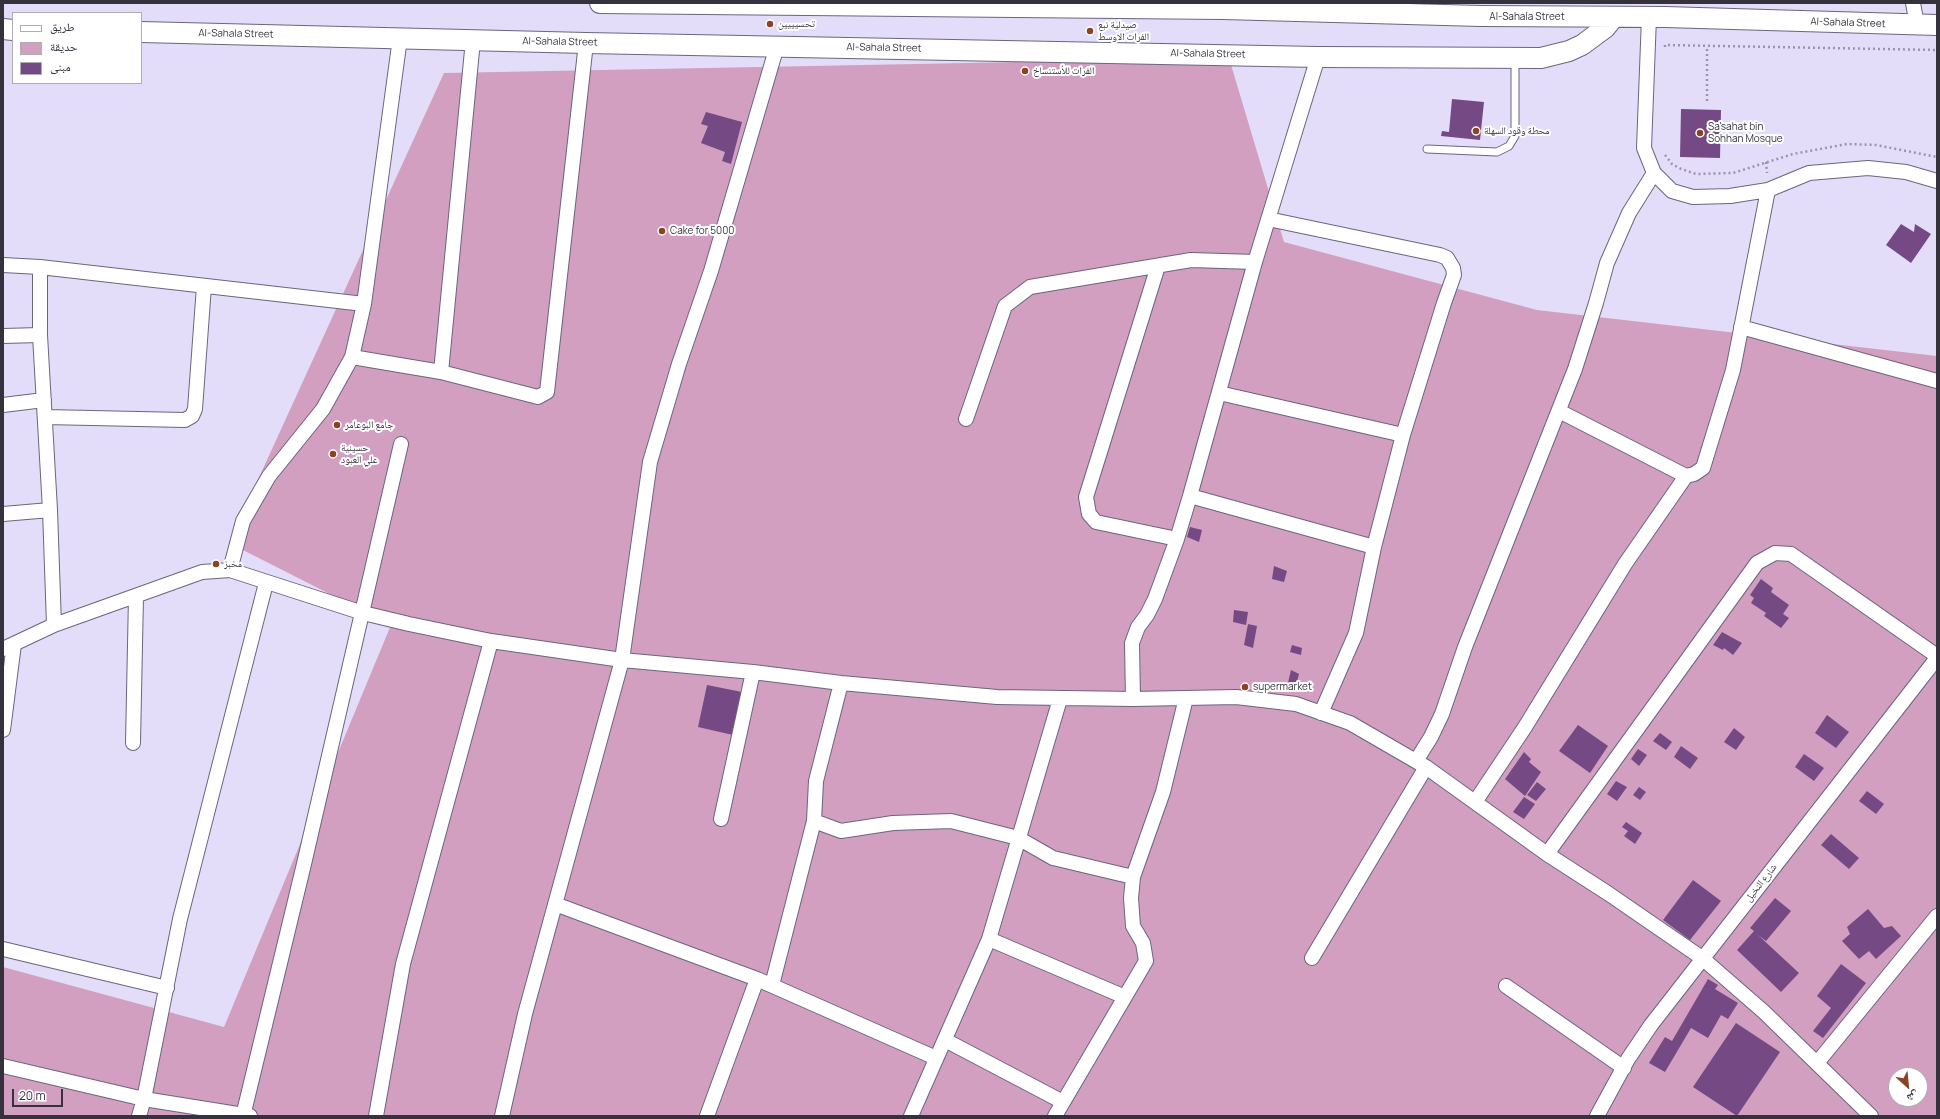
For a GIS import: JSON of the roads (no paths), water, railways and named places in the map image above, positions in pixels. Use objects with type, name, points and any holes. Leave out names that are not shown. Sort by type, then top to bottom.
[{"type":"main road","name":"Al-Sahala Street","points":[[600,3],[1357,7],[1481,10],[1614,17],[1937,25]]},
{"type":"main road","name":"Al-Sahala Street","points":[[142,32],[586,43],[1318,57],[1541,58],[1569,51],[1594,37],[1614,17]]},
{"type":"street","points":[[1914,3],[1917,25]]},
{"type":"street","points":[[1649,17],[1644,148],[1654,173],[1672,191],[1693,197],[1730,196],[1768,190],[1809,173],[1868,168],[1906,172],[1937,181]]},
{"type":"street","points":[[230,570],[243,521],[269,476],[323,409],[352,357],[364,304],[400,38]]},
{"type":"street","points":[[441,372],[473,40]]},
{"type":"street","points":[[352,357],[441,372],[538,397],[547,392],[586,43]]},
{"type":"street","points":[[502,1116],[525,1014],[622,660],[650,462],[679,364],[711,271],[777,46]]},
{"type":"street","points":[[1133,699],[1132,643],[1138,627],[1147,615],[1155,599],[1177,539],[1255,262],[1318,57]]},
{"type":"street","points":[[1312,958],[1421,764],[1431,737],[1442,714],[1465,646],[1575,369],[1596,304],[1607,263],[1629,213],[1654,173]]},
{"type":"street","points":[[1558,411],[1686,476],[1694,474],[1703,468],[1733,370],[1768,190]]},
{"type":"street","points":[[1268,220],[1440,255],[1447,258],[1454,276],[1444,303],[1403,435],[1374,547],[1356,633],[1321,713]]},
{"type":"street","points":[[966,419],[1005,306],[1010,300],[1030,287],[1191,260],[1255,262]]},
{"type":"street","points":[[3,265],[40,267],[364,304]]},
{"type":"street","points":[[1158,266],[1086,497],[1090,514],[1096,522],[1177,539]]},
{"type":"street","points":[[40,267],[40,335],[50,510],[54,625]]},
{"type":"street","points":[[45,417],[185,420],[192,416],[195,409],[204,286]]},
{"type":"street","points":[[1741,327],[1937,380]]},
{"type":"street","points":[[3,336],[40,335]]},
{"type":"street","points":[[1219,393],[1403,435]]},
{"type":"street","points":[[3,405],[44,400]]},
{"type":"street","points":[[3,1066],[144,1099],[245,1116],[363,613],[401,444]]},
{"type":"street","points":[[1475,802],[1525,727],[1626,564],[1686,476]]},
{"type":"street","points":[[1190,496],[1374,547]]},
{"type":"street","points":[[3,514],[50,510]]},
{"type":"street","points":[[1547,854],[1757,563],[1774,553],[1791,554],[1937,657]]},
{"type":"street","points":[[3,730],[8,646],[54,625],[202,572],[230,570],[266,583],[363,613],[492,641],[622,660],[753,672],[841,683],[997,697],[1060,699],[1236,697],[1296,704],[1350,723],[1421,764],[1547,854],[1609,894],[1702,958],[1764,1012],[1871,1116]]},
{"type":"street","points":[[139,1116],[144,1099],[180,919],[266,583]]},
{"type":"street","points":[[132,743],[136,596]]},
{"type":"street","points":[[376,1116],[403,964],[492,641]]},
{"type":"street","name":"شارع النخيل","points":[[1597,1116],[1624,1068],[1651,1025],[1937,657]]},
{"type":"street","points":[[721,819],[753,672]]},
{"type":"street","points":[[772,985],[814,821],[816,781],[841,683]]},
{"type":"street","points":[[1055,1116],[1146,961],[1143,943],[1133,926],[1131,898],[1133,877],[1164,792],[1186,698]]},
{"type":"street","points":[[911,1116],[989,939],[1060,699]]},
{"type":"street","points":[[814,821],[841,831],[892,822],[951,821],[1018,838],[1053,858],[1133,877]]},
{"type":"street","points":[[555,904],[772,985],[936,1058]]},
{"type":"street","points":[[1817,1063],[1937,916]]},
{"type":"street","points":[[989,939],[1126,997]]},
{"type":"street","points":[[3,949],[167,988]]},
{"type":"street","points":[[707,1116],[757,979]]},
{"type":"street","points":[[1506,986],[1624,1068]]},
{"type":"street","points":[[945,1040],[1063,1102]]},
{"type":"lane","points":[[1427,149],[1496,152],[1508,146],[1515,136],[1515,57]]},
{"type":"place","name":"تحسيييين","points":[[770,24]]},
{"type":"place","name":"صيدلية نبع الفرات الاوسط","points":[[1090,31]]},
{"type":"place","name":"الفرات للأستنساخ","points":[[1025,71]]},
{"type":"place","name":"محطة وقود السهلة","points":[[1476,131]]},
{"type":"place","name":"Sa'sahat bin Sohhan Mosque","points":[[1700,133]]},
{"type":"place","name":"Cake for 5000","points":[[662,231]]},
{"type":"place","name":"جامع البوعامر","points":[[337,425]]},
{"type":"place","name":"حسينية علي العبود","points":[[333,454]]},
{"type":"place","name":"مخبز","points":[[216,564]]},
{"type":"place","name":"supermarket","points":[[1245,687]]}]
